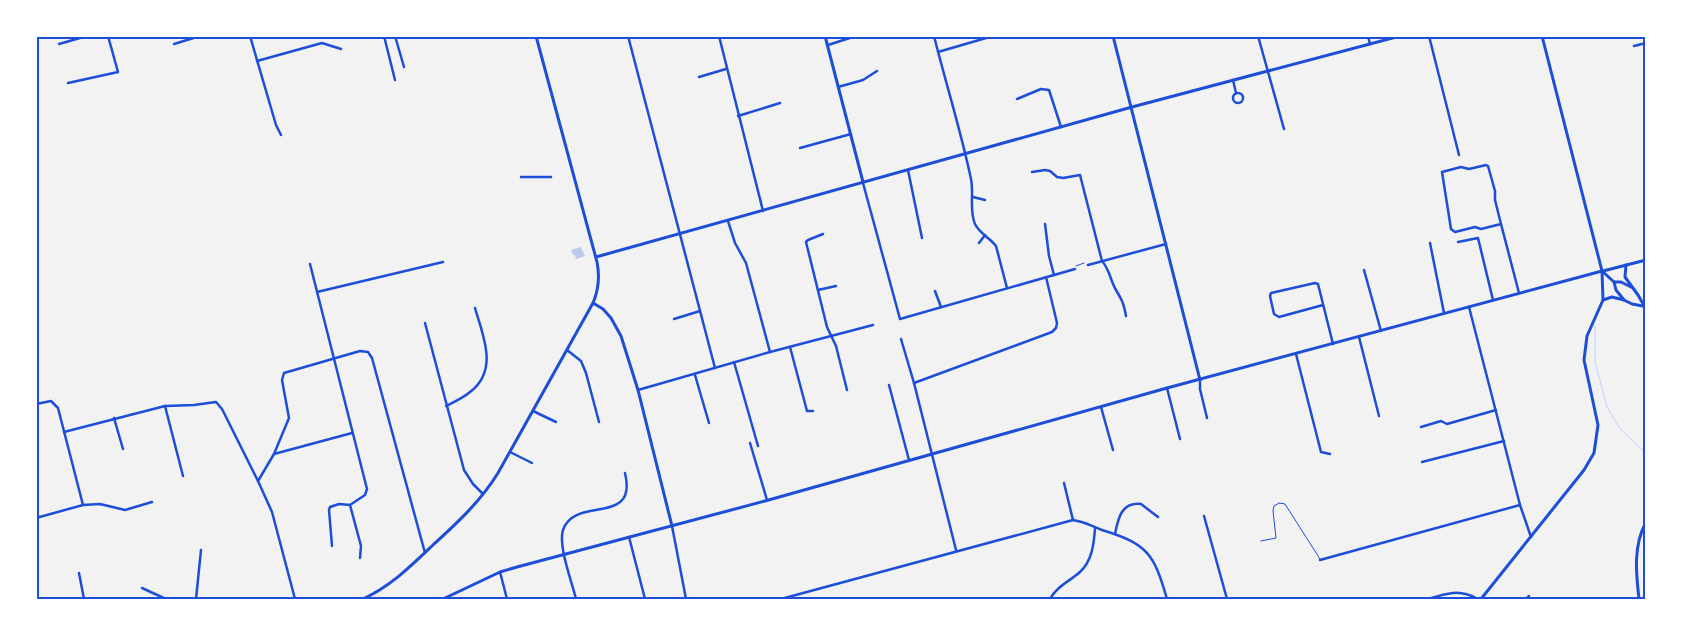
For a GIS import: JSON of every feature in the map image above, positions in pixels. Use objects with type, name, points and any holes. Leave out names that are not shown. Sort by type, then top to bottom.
[{"type":"street","points":[[59,44],[87,36]]},
{"type":"street","points":[[68,83],[118,72],[108,36]]},
{"type":"street","points":[[174,44],[200,36]]},
{"type":"street","points":[[250,36],[276,126],[281,135]]},
{"type":"street","points":[[384,36],[394,80]]},
{"type":"street","points":[[395,36],[404,67]]},
{"type":"street","points":[[363,599],[389,585],[425,553],[484,495],[594,303],[599,284],[596,257],[536,36]]},
{"type":"street","points":[[628,36],[715,368]]},
{"type":"street","points":[[719,36],[763,211]]},
{"type":"street","points":[[826,36],[900,319],[1075,269]]},
{"type":"street","points":[[828,45],[856,36]]},
{"type":"street","points":[[934,36],[966,154],[973,190],[971,210],[974,222],[977,229],[996,246],[1007,288]]},
{"type":"street","points":[[938,52],[993,36]]},
{"type":"street","points":[[1258,36],[1284,129]]},
{"type":"street","points":[[1368,36],[1370,44]]},
{"type":"street","points":[[596,257],[1132,107],[1400,36]]},
{"type":"street","points":[[1429,36],[1459,155]]},
{"type":"street","points":[[1427,599],[1465,592],[1479,599],[1531,538],[1584,470],[1594,453],[1598,425],[1584,360],[1587,336],[1602,300],[1602,271],[1542,36]]},
{"type":"street","points":[[1115,37],[1200,380],[1200,389],[1207,418]]},
{"type":"street","points":[[257,61],[322,43],[341,49]]},
{"type":"street","points":[[1634,46],[1646,43]]},
{"type":"street","points":[[699,77],[726,69]]},
{"type":"street","points":[[838,87],[863,80],[877,71]]},
{"type":"street","points":[[1233,80],[1236,94],[1233,97],[1233,101],[1239,104],[1243,100],[1242,96],[1236,94]]},
{"type":"street","points":[[1017,98],[1041,89],[1049,90],[1061,127]]},
{"type":"street","points":[[738,116],[780,104]]},
{"type":"street","points":[[800,148],[851,134]]},
{"type":"street","points":[[1500,224],[1481,229],[1475,227],[1455,232],[1451,230],[1442,172],[1461,168],[1469,169],[1486,164],[1488,166],[1495,191],[1500,224],[1519,293]]},
{"type":"street","points":[[908,170],[922,238]]},
{"type":"street","points":[[1032,172],[1050,171],[1057,178],[1080,175],[1102,261],[1108,268],[1116,289],[1121,296],[1126,316]]},
{"type":"street","points":[[521,177],[551,177]]},
{"type":"street","points":[[973,197],[985,200]]},
{"type":"street","points":[[728,221],[735,243],[746,263],[770,352]]},
{"type":"street","points":[[1045,224],[1049,256],[1054,275]]},
{"type":"street","points":[[823,234],[806,242],[827,326],[836,346],[848,390]]},
{"type":"street","points":[[979,243],[985,235]]},
{"type":"street","points":[[1458,242],[1478,238],[1493,300]]},
{"type":"street","points":[[1088,265],[1166,244]]},
{"type":"street","points":[[1430,244],[1444,313]]},
{"type":"street","points":[[443,599],[500,572],[767,500],[1166,388],[1646,260]]},
{"type":"street","points":[[317,292],[443,262]]},
{"type":"street","points":[[310,264],[367,489],[365,495],[350,506],[339,504],[330,507],[332,546]]},
{"type":"street","points":[[1626,265],[1625,276],[1644,308]]},
{"type":"street","points":[[1364,270],[1381,331]]},
{"type":"street","points":[[1602,271],[1614,282],[1616,290],[1624,300]]},
{"type":"street","points":[[914,383],[1052,332],[1056,328],[1057,322],[1046,277]]},
{"type":"street","points":[[1323,305],[1279,317],[1276,316],[1270,296],[1271,293],[1313,282],[1318,284],[1333,344]]},
{"type":"street","points":[[1614,282],[1621,282],[1633,288]]},
{"type":"street","points":[[818,290],[836,286]]},
{"type":"street","points":[[936,291],[941,307]]},
{"type":"street","points":[[1602,300],[1612,297],[1644,308]]},
{"type":"street","points":[[594,303],[603,309],[617,327],[638,390],[672,526],[686,599]]},
{"type":"street","points":[[1469,307],[1520,505],[1531,538]]},
{"type":"street","points":[[446,406],[471,392],[486,372],[488,358],[486,346],[475,308]]},
{"type":"street","points":[[674,319],[700,311]]},
{"type":"street","points":[[426,322],[446,406],[464,470],[473,484],[484,495]]},
{"type":"street","points":[[638,390],[873,325]]},
{"type":"street","points":[[1358,337],[1379,416]]},
{"type":"street","points":[[901,339],[956,550]]},
{"type":"street","points":[[790,347],[807,411],[813,411]]},
{"type":"street","points":[[567,350],[581,361],[584,367],[599,422]]},
{"type":"street","points":[[258,481],[274,454],[289,418],[282,380],[284,373],[360,351],[368,352],[372,358],[425,553]]},
{"type":"street","points":[[1296,354],[1321,452],[1330,454]]},
{"type":"street","points":[[734,362],[758,446]]},
{"type":"street","points":[[695,375],[708,423]]},
{"type":"street","points":[[889,385],[909,460]]},
{"type":"street","points":[[1166,388],[1180,439]]},
{"type":"street","points":[[36,404],[48,401],[56,405],[83,505]]},
{"type":"street","points":[[64,432],[165,406],[216,402],[222,409],[258,481],[279,533],[296,599]]},
{"type":"street","points":[[165,406],[183,476]]},
{"type":"street","points":[[1101,407],[1112,450]]},
{"type":"street","points":[[1421,427],[1441,421],[1447,424],[1496,410]]},
{"type":"street","points":[[533,411],[556,422]]},
{"type":"street","points":[[114,418],[123,450]]},
{"type":"street","points":[[274,454],[352,433]]},
{"type":"street","points":[[1422,462],[1504,441]]},
{"type":"street","points":[[750,443],[767,500]]},
{"type":"street","points":[[510,452],[532,464]]},
{"type":"street","points":[[576,599],[565,555],[562,538],[563,531],[568,521],[575,515],[606,509],[619,503],[627,490],[625,473]]},
{"type":"street","points":[[1064,483],[1073,520]]},
{"type":"street","points":[[36,518],[83,505],[100,504],[125,510],[152,502]]},
{"type":"street","points":[[1115,534],[1122,510],[1129,505],[1141,504],[1158,518]]},
{"type":"street","points":[[1320,560],[1520,505]]},
{"type":"street","points":[[350,506],[361,546],[360,558]]},
{"type":"street","points":[[1204,516],[1227,599]]},
{"type":"street","points":[[781,599],[956,550],[1073,520],[1085,522],[1095,528],[1130,539],[1150,554],[1156,564],[1167,599]]},
{"type":"street","points":[[1639,599],[1637,552],[1639,540],[1646,522]]},
{"type":"street","points":[[1050,599],[1053,593],[1080,572],[1087,563],[1094,544],[1095,528]]},
{"type":"street","points":[[629,538],[645,599]]},
{"type":"street","points":[[196,599],[201,550]]},
{"type":"street","points":[[500,572],[507,599]]},
{"type":"street","points":[[79,573],[84,599]]},
{"type":"street","points":[[142,588],[166,599]]},
{"type":"street","points":[[36,592],[38,599]]},
{"type":"lane","points":[[1261,542],[1276,538],[1274,506],[1279,503],[1285,504],[1320,560]]},
{"type":"path","points":[[1075,269],[1076,265],[1086,262],[1088,265]]},
{"type":"building","points":[[581,247],[585,256],[576,259],[571,250]]},
{"type":"waterway","points":[[1595,326],[1595,362],[1607,407],[1620,429],[1646,453]]}]
